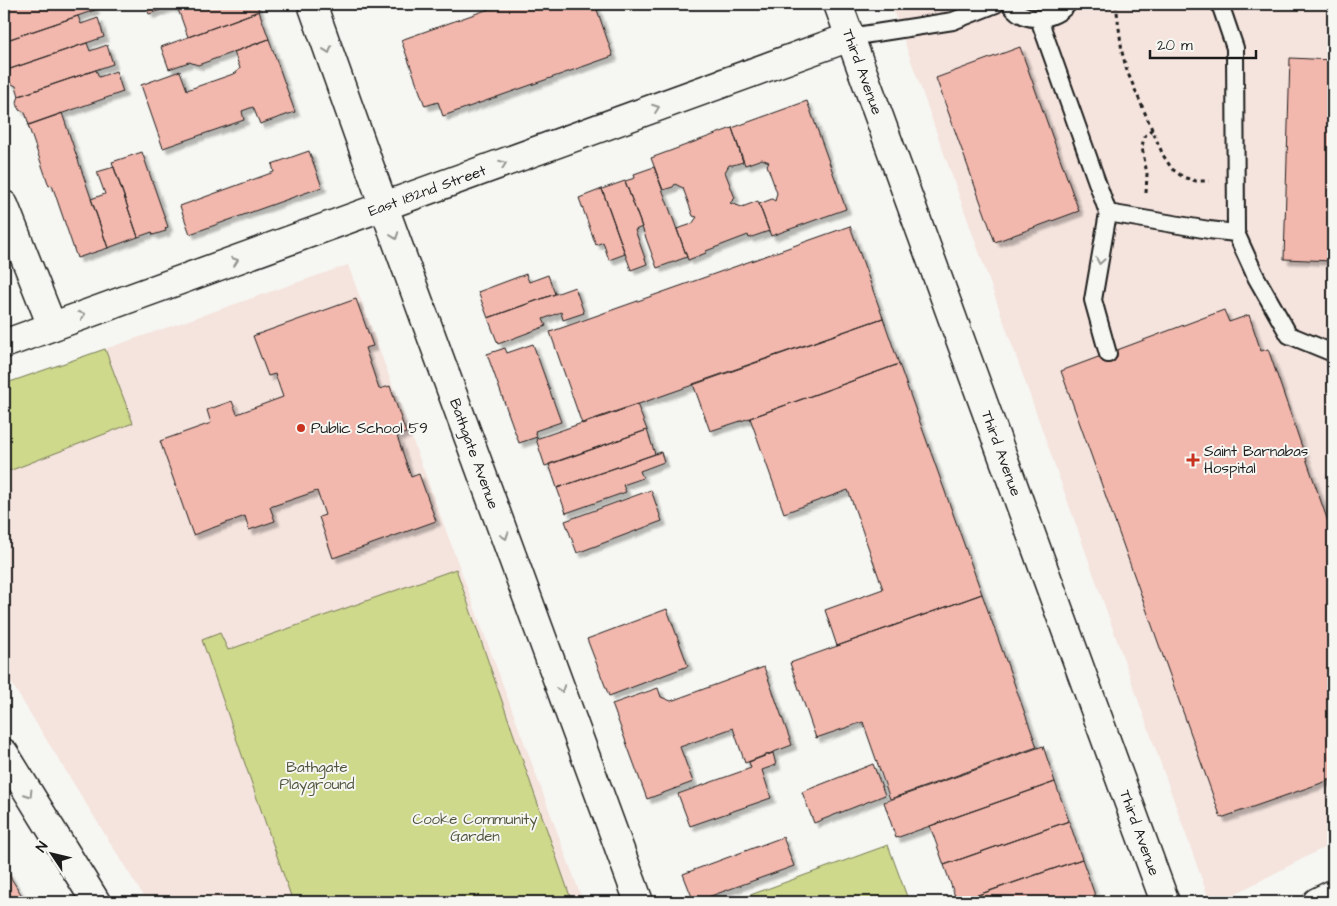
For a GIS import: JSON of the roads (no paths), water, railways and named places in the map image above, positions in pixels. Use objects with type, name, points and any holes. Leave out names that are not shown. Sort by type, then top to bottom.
[{"type":"street","name":"Bathgate Avenue","points":[[312,4],[384,207],[640,902]]},
{"type":"street","name":"Third Avenue","points":[[838,4],[1165,902]]},
{"type":"street","name":"East 182nd Street","points":[[4,344],[850,37]]},
{"type":"street","points":[[4,205],[52,326]]},
{"type":"street","points":[[4,752],[96,902]]},
{"type":"street","points":[[1317,902],[1333,894]]},
{"type":"lane","points":[[850,37],[953,21],[996,4]]},
{"type":"lane","points":[[1010,4],[1021,14],[1029,18],[1039,19],[1052,17],[1062,11],[1068,4]]},
{"type":"lane","points":[[1220,4],[1235,48],[1236,233],[1256,277],[1289,334],[1333,353]]},
{"type":"lane","points":[[1039,19],[1108,213],[1093,300],[1108,354]]},
{"type":"lane","points":[[1108,213],[1236,233]]},
{"type":"place","name":"Public School 59","points":[[301,428]]},
{"type":"place","name":"Saint Barnabas Hospital","points":[[1193,460]]},
{"type":"park label","name":"Bathgate Playground","points":[[317,776]]},
{"type":"park label","name":"Cooke Community Garden","points":[[475,828]]}]
